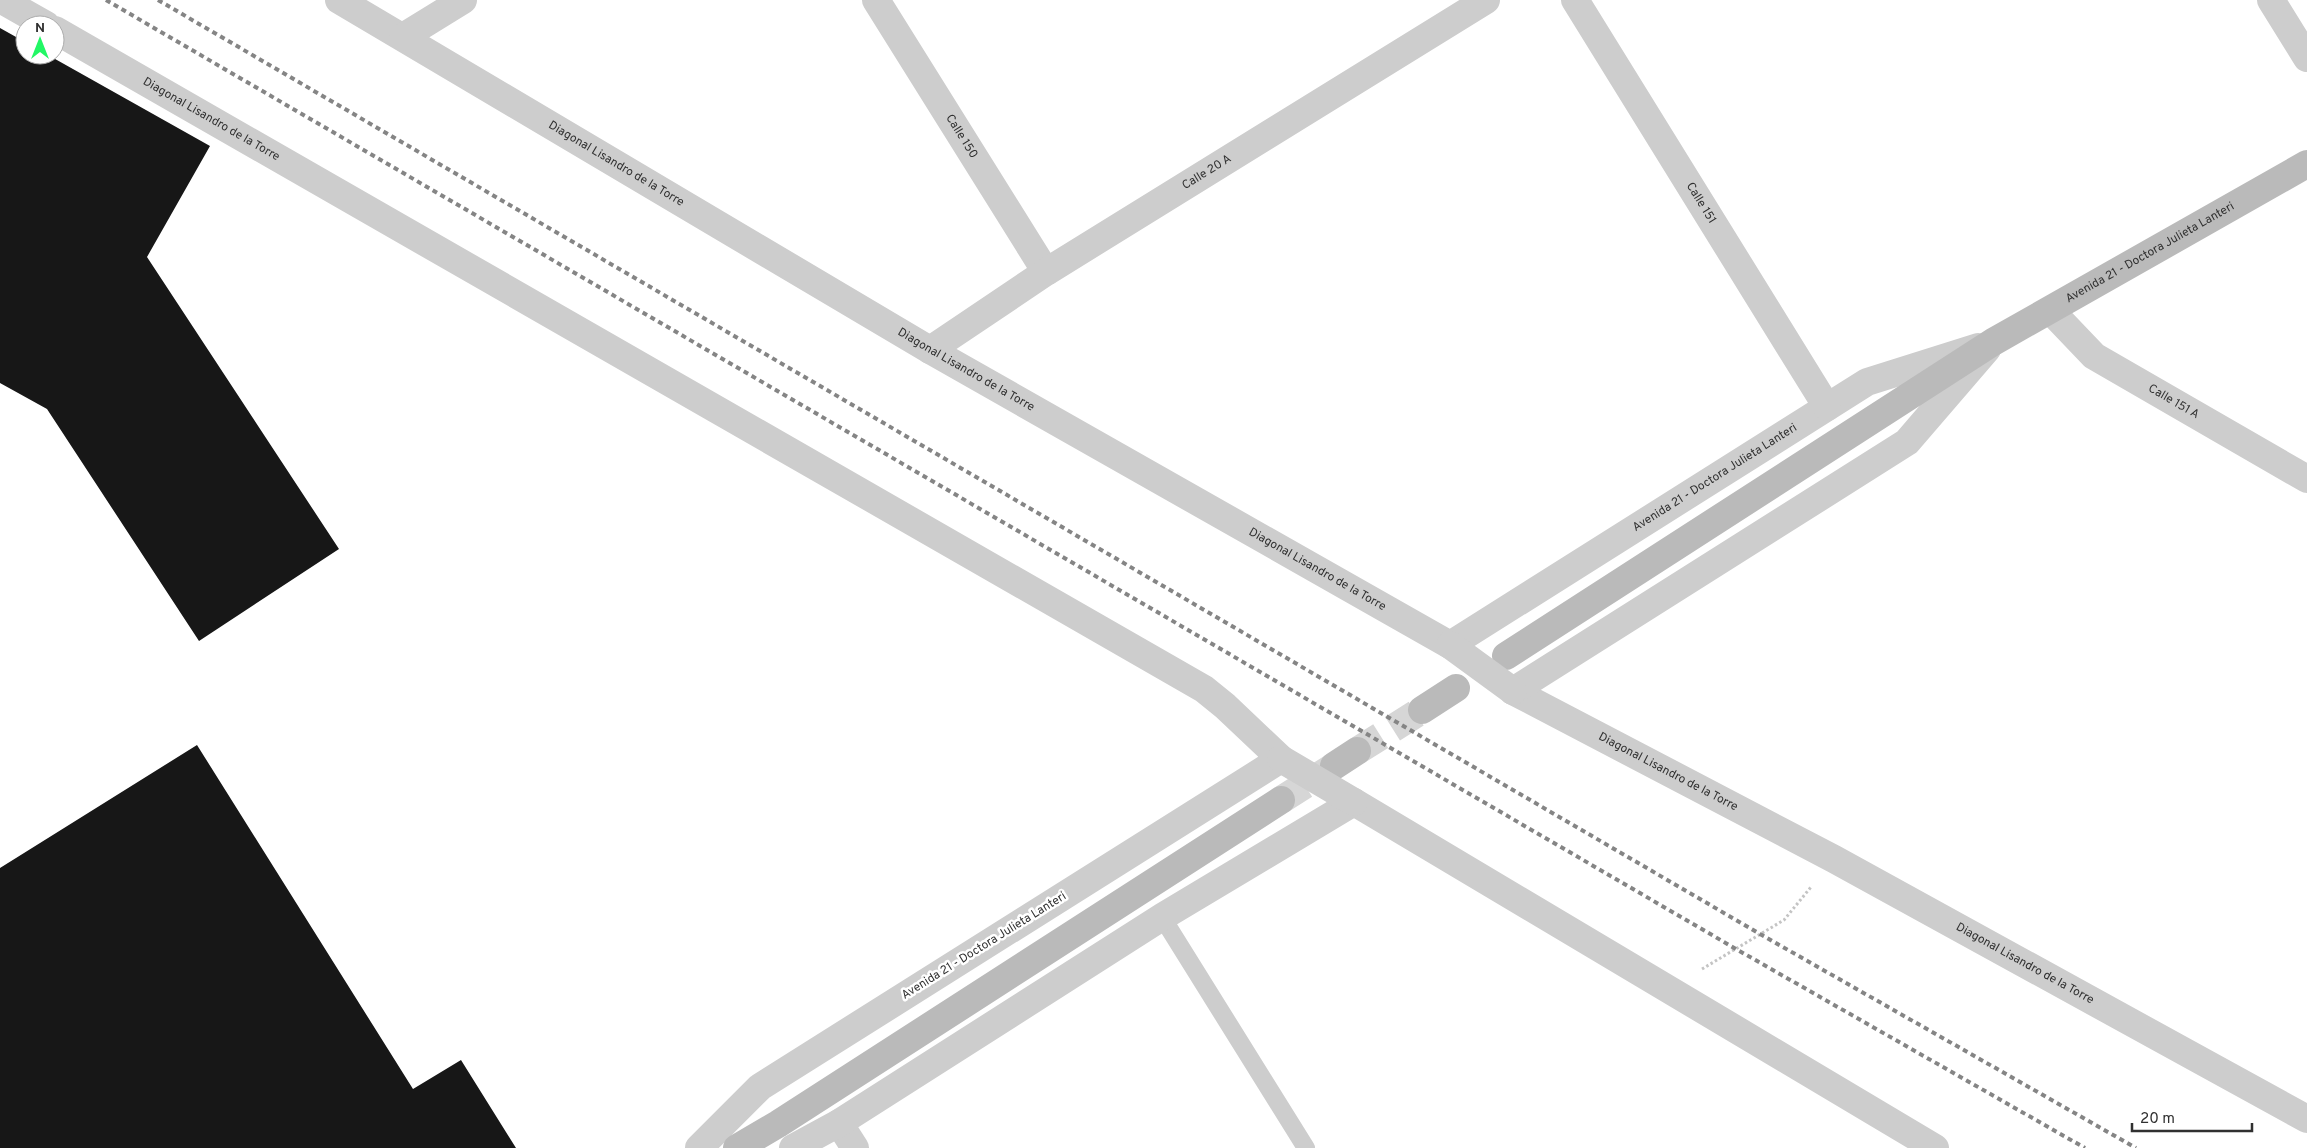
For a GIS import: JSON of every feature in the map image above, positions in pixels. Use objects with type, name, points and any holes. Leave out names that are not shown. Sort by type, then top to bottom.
[{"type":"main road","name":"Avenida 21 - Doctora Julieta Lanteri","points":[[1506,656],[1993,342],[2051,311],[2307,164]]},
{"type":"main road","points":[[1422,710],[1456,688]]},
{"type":"main road","points":[[1334,766],[1357,751]]},
{"type":"main road","points":[[737,1148],[778,1124],[1281,800]]},
{"type":"street","points":[[2,0],[28,15]]},
{"type":"street","name":"Diagonal Lisandro de la Torre","points":[[339,0],[930,350],[1450,645],[1513,691],[1834,859],[2307,1119]]},
{"type":"street","points":[[403,37],[463,0]]},
{"type":"street","name":"Calle 150","points":[[876,0],[1046,272]]},
{"type":"street","name":"Calle 20 A","points":[[930,350],[1046,272],[1486,0]]},
{"type":"street","name":"Calle 151","points":[[1574,0],[1826,407]]},
{"type":"street","points":[[2271,0],[2307,58]]},
{"type":"street","name":"Diagonal Lisandro de la Torre","points":[[65,36],[1204,689],[1281,758],[1935,1148]]},
{"type":"street","name":"Calle 151 A","points":[[2051,311],[2094,356],[2307,479]]},
{"type":"street","name":"Avenida 21 - Doctora Julieta Lanteri","points":[[1450,645],[1867,382],[1993,342]]},
{"type":"street","name":"Avenida 21 - Doctora Julieta Lanteri","points":[[1513,691],[1907,442],[1993,342]]},
{"type":"street","name":"Avenida 21 - Doctora Julieta Lanteri","points":[[700,1148],[760,1087],[1281,758]]},
{"type":"street","points":[[793,1148],[838,1123],[1162,917],[1354,802]]},
{"type":"street","points":[[838,1123],[855,1148]]},
{"type":"lane","points":[[1162,917],[1306,1148]]},
{"type":"path","points":[[1678,995],[1690,976],[1784,920],[1834,859]]},
{"type":"building","points":[[0,28],[15,36],[15,65],[65,65],[210,146],[147,257],[339,549],[199,641],[47,409],[0,383]]},
{"type":"building","points":[[197,745],[413,1089],[461,1060],[516,1148],[0,1148],[0,868]]},
{"type":"tunnel","points":[[1357,751],[1422,710]]},
{"type":"tunnel","points":[[1281,800],[1333,767]]},
{"type":"railway","points":[[106,0],[1736,949],[2085,1148]]},
{"type":"railway","points":[[158,0],[1760,934],[2136,1148]]}]
